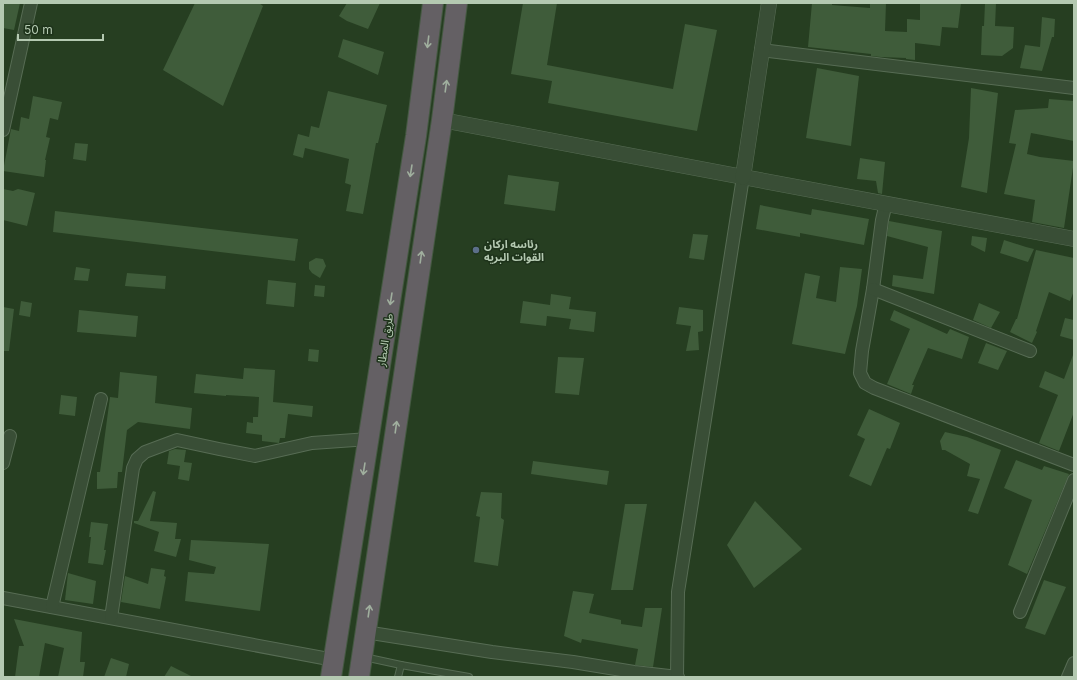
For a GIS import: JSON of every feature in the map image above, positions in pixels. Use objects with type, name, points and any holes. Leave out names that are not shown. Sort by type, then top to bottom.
[{"type":"highway","name":"طريق المطار","points":[[332,668],[416,136],[433,3]]},
{"type":"highway","points":[[359,677],[442,120],[457,3]]},
{"type":"street","points":[[3,130],[31,3]]},
{"type":"street","points":[[365,632],[492,652],[678,677],[678,592],[769,3]]},
{"type":"street","points":[[761,50],[1074,88]]},
{"type":"street","points":[[442,120],[742,178],[1074,238]]},
{"type":"street","points":[[886,203],[882,220],[873,288],[862,351],[860,373],[865,383],[874,388],[1074,465]]},
{"type":"street","points":[[873,288],[1030,351]]},
{"type":"street","points":[[52,607],[101,399]]},
{"type":"street","points":[[3,463],[10,436]]},
{"type":"street","points":[[111,618],[133,468],[137,459],[145,452],[177,440],[219,450],[255,456],[312,443],[369,438]]},
{"type":"street","points":[[1020,612],[1074,480]]},
{"type":"street","points":[[3,598],[111,618],[332,668]]},
{"type":"street","points":[[1068,677],[1074,663]]},
{"type":"lane","points":[[362,656],[401,665],[469,677]]},
{"type":"lane","points":[[398,677],[401,665]]},
{"type":"building","points":[[3,3],[20,3],[14,30],[3,28]]},
{"type":"building","points":[[195,3],[259,3],[263,6],[223,106],[163,70]]},
{"type":"building","points":[[347,3],[380,3],[368,29],[347,21],[339,16]]},
{"type":"building","points":[[523,3],[557,3],[547,65],[673,89],[685,24],[717,30],[697,131],[548,103],[552,81],[511,74]]},
{"type":"building","points":[[812,3],[832,3],[832,5],[870,8],[870,3],[886,3],[885,31],[907,32],[907,19],[920,20],[920,3],[961,3],[958,28],[942,27],[940,46],[915,43],[915,60],[871,56],[871,54],[808,47]]},
{"type":"building","points":[[985,3],[996,3],[995,26],[1014,27],[1013,48],[1002,56],[981,55],[982,26],[984,26]]},
{"type":"building","points":[[1042,17],[1055,19],[1054,37],[1052,37],[1042,71],[1020,68],[1025,45],[1040,47]]},
{"type":"building","points":[[343,39],[384,52],[378,75],[338,57]]},
{"type":"building","points":[[817,68],[859,76],[851,146],[806,138]]},
{"type":"building","points":[[971,88],[998,93],[987,193],[961,187],[969,138]]},
{"type":"building","points":[[328,91],[387,105],[378,143],[376,143],[363,214],[346,211],[351,185],[345,183],[349,159],[305,148],[303,158],[293,155],[298,134],[309,137],[311,126],[319,128]]},
{"type":"building","points":[[33,96],[62,102],[58,120],[50,118],[46,137],[50,138],[45,160],[44,177],[3,171],[11,129],[19,131],[21,117],[29,119]]},
{"type":"building","points":[[1049,99],[1074,101],[1074,141],[1031,133],[1027,154],[1074,161],[1064,228],[1032,222],[1035,200],[1004,194],[1016,144],[1009,143],[1015,110],[1048,108]]},
{"type":"building","points":[[75,143],[88,144],[86,161],[73,159]]},
{"type":"building","points":[[860,158],[885,162],[882,194],[878,193],[876,181],[857,179]]},
{"type":"building","points":[[508,175],[559,182],[555,211],[504,204]]},
{"type":"building","points":[[3,189],[13,191],[18,189],[35,193],[27,226],[3,220]]},
{"type":"building","points":[[760,205],[811,215],[812,209],[869,219],[864,245],[800,233],[800,237],[756,229]]},
{"type":"building","points":[[55,211],[298,239],[295,261],[53,232]]},
{"type":"building","points":[[889,221],[942,231],[934,294],[892,286],[893,275],[923,279],[928,247],[887,236]]},
{"type":"building","points":[[693,234],[708,235],[704,260],[689,258]]},
{"type":"building","points":[[972,236],[987,238],[985,252],[971,245]]},
{"type":"building","points":[[1004,240],[1034,249],[1028,262],[1000,253]]},
{"type":"building","points":[[1036,250],[1074,258],[1074,291],[1070,301],[1049,292],[1036,331],[1037,332],[1032,343],[1010,332],[1017,319]]},
{"type":"building","points":[[316,258],[323,259],[326,266],[320,278],[309,269],[309,262]]},
{"type":"building","points":[[76,267],[90,269],[88,281],[74,280]]},
{"type":"building","points":[[840,267],[862,269],[857,306],[845,354],[792,344],[805,273],[820,276],[816,298],[836,302]]},
{"type":"building","points":[[127,273],[166,276],[165,289],[125,286]]},
{"type":"building","points":[[268,280],[296,283],[294,307],[266,304]]},
{"type":"building","points":[[315,285],[325,286],[324,297],[314,296]]},
{"type":"building","points":[[551,294],[571,297],[569,309],[596,312],[594,332],[569,329],[571,319],[547,316],[546,326],[520,323],[523,301],[550,305]]},
{"type":"building","points":[[21,301],[32,303],[30,317],[19,315]]},
{"type":"building","points":[[979,303],[1000,312],[991,328],[973,320]]},
{"type":"building","points":[[3,307],[14,309],[9,351],[3,351]]},
{"type":"building","points":[[679,307],[703,310],[703,331],[698,332],[699,350],[686,351],[691,326],[676,324]]},
{"type":"building","points":[[79,310],[138,316],[136,337],[77,332]]},
{"type":"building","points":[[894,310],[947,334],[950,329],[969,337],[962,359],[928,348],[912,385],[914,385],[911,394],[887,384],[910,329],[890,320]]},
{"type":"building","points":[[1065,318],[1074,320],[1074,340],[1060,336]]},
{"type":"building","points":[[986,343],[1007,351],[998,370],[978,363]]},
{"type":"building","points":[[309,349],[319,350],[318,362],[308,361]]},
{"type":"building","points":[[1073,355],[1074,412],[1059,451],[1039,443],[1058,395],[1039,387],[1045,371],[1064,379]]},
{"type":"building","points":[[558,357],[584,358],[579,395],[555,393]]},
{"type":"building","points":[[244,368],[275,370],[273,402],[313,406],[312,417],[288,414],[285,438],[280,438],[279,443],[262,441],[262,435],[246,433],[247,422],[253,423],[253,417],[258,417],[259,397],[194,393],[196,374],[243,379]]},
{"type":"building","points":[[120,372],[157,376],[155,403],[192,408],[190,429],[138,422],[127,430],[122,472],[118,472],[117,488],[97,489],[97,472],[100,472],[110,397],[118,398]]},
{"type":"building","points":[[61,395],[77,397],[75,416],[59,414]]},
{"type":"building","points":[[869,409],[900,423],[890,449],[887,448],[871,486],[849,476],[865,439],[857,435]]},
{"type":"building","points":[[945,432],[967,437],[1001,450],[978,514],[968,511],[980,479],[967,476],[970,464],[945,450],[942,450],[940,441]]},
{"type":"building","points":[[175,449],[186,450],[184,462],[192,463],[189,481],[178,479],[180,466],[167,464],[169,451]]},
{"type":"building","points":[[1016,460],[1042,470],[1044,466],[1069,474],[1027,574],[1008,565],[1032,500],[1004,488]]},
{"type":"building","points":[[533,461],[609,471],[607,485],[531,474]]},
{"type":"building","points":[[153,491],[156,492],[150,521],[177,523],[175,539],[181,539],[176,557],[154,551],[159,532],[134,523],[134,521],[138,521]]},
{"type":"building","points":[[481,492],[502,493],[501,518],[504,520],[498,566],[474,562],[480,517],[476,516]]},
{"type":"building","points":[[755,501],[802,549],[754,588],[727,545]]},
{"type":"building","points":[[625,504],[647,504],[633,590],[611,590]]},
{"type":"building","points":[[91,522],[108,524],[103,565],[88,563]]},
{"type":"building","points":[[191,540],[269,544],[260,611],[185,601],[188,572],[214,574],[216,567],[189,560]]},
{"type":"building","points":[[151,568],[165,570],[164,576],[166,577],[160,609],[121,602],[125,576],[148,584]]},
{"type":"building","points":[[68,573],[96,581],[93,604],[65,600]]},
{"type":"building","points":[[1044,580],[1066,587],[1045,635],[1025,628]]},
{"type":"building","points":[[573,591],[594,594],[589,613],[621,620],[621,624],[642,627],[645,608],[662,608],[653,667],[635,665],[638,649],[582,639],[581,643],[564,636]]},
{"type":"building","points":[[14,619],[82,632],[80,662],[85,662],[83,677],[58,677],[64,648],[45,643],[39,677],[15,677],[19,646],[24,646]]},
{"type":"building","points":[[111,658],[129,664],[126,677],[104,677]]},
{"type":"building","points":[[171,666],[193,677],[164,677]]},
{"type":"place","name":"رئاسه اركان القوات البريه","points":[[476,250]]}]
